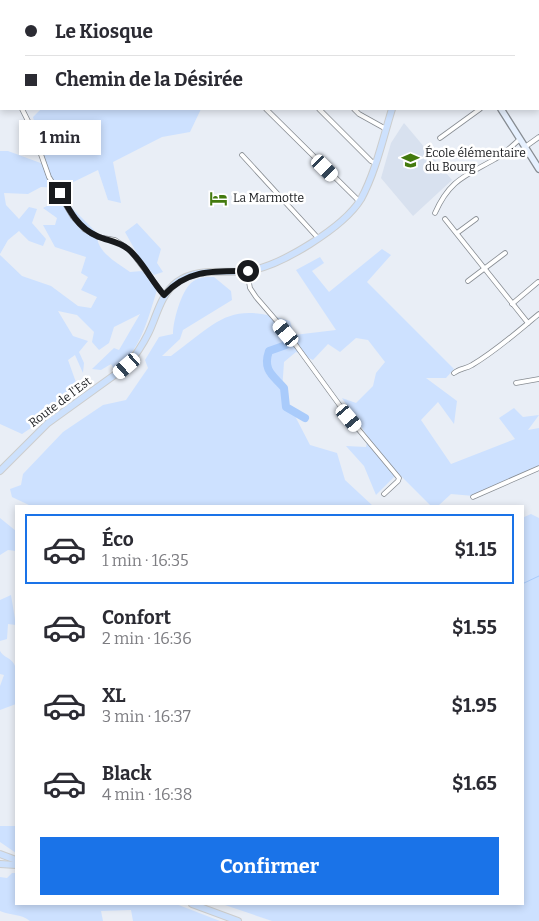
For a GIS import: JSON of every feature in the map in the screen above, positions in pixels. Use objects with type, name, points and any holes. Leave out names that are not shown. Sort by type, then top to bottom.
[{"type":"main road","name":"Route de l'Est","points":[[0,472],[48,423],[127,366],[137,355],[148,335],[164,295],[176,283],[194,274],[248,271],[277,264],[318,238],[360,201],[376,163],[392,110]]},
{"type":"main road","points":[[0,854],[15,860]]},
{"type":"main road","points":[[0,864],[15,865]]},
{"type":"main road","points":[[195,905],[238,921]]},
{"type":"street","points":[[22,110],[32,129],[49,177],[73,217],[84,229],[98,237],[115,240],[130,250],[164,295]]},
{"type":"street","points":[[267,110],[360,201]]},
{"type":"street","points":[[320,110],[370,161],[376,163]]},
{"type":"street","points":[[355,110],[386,129]]},
{"type":"street","points":[[440,138],[479,110]]},
{"type":"street","points":[[502,110],[539,168]]},
{"type":"street","points":[[525,147],[539,137]]},
{"type":"street","points":[[435,213],[441,199],[467,173],[496,158],[520,139]]},
{"type":"street","points":[[242,155],[318,238]]},
{"type":"street","points":[[445,219],[528,323]]},
{"type":"street","points":[[457,233],[476,219]]},
{"type":"street","points":[[468,281],[505,253]]},
{"type":"street","points":[[248,271],[250,288],[256,297],[286,333],[349,418],[399,478],[398,482],[384,494]]},
{"type":"street","points":[[512,304],[538,282]]},
{"type":"street","points":[[454,373],[459,368],[470,367],[539,314]]},
{"type":"street","points":[[516,383],[539,379]]},
{"type":"street","points":[[473,497],[539,468]]},
{"type":"shaded area","points":[[40,110],[201,110],[190,132],[162,137],[113,162],[121,203],[108,200],[98,170],[61,188],[41,187],[28,194],[4,193],[6,205],[19,219],[29,207],[37,209],[32,223],[46,239],[43,246],[29,241],[19,231],[8,240],[0,254],[0,151],[8,151],[46,165],[33,117]]},
{"type":"shaded area","name":"École élémentaire du Bourg","points":[[404,123],[452,180],[413,216],[381,178],[391,143]]},
{"type":"shaded area","points":[[62,198],[97,233],[99,245],[108,256],[130,272],[142,271],[157,290],[137,344],[124,363],[115,370],[111,364],[101,370],[92,369],[114,348],[119,350],[140,314],[114,327],[109,343],[99,350],[92,342],[94,332],[77,315],[58,311],[73,336],[88,341],[79,352],[84,363],[83,373],[75,355],[68,360],[78,388],[56,411],[22,434],[0,424],[0,255],[22,276],[51,286],[78,306],[91,308],[97,297],[81,290],[88,277],[81,273],[86,257],[55,247],[43,225],[55,225],[57,218],[43,208]]},
{"type":"shaded area","points":[[137,223],[161,249],[157,263],[163,272],[154,275],[140,259],[125,232]]},
{"type":"shaded area","points":[[382,249],[391,255],[367,282],[454,369],[446,378],[426,378],[457,401],[454,424],[438,402],[421,420],[451,464],[515,439],[499,418],[514,408],[523,417],[539,415],[528,430],[539,428],[539,465],[474,496],[451,494],[439,505],[430,505],[398,473],[376,495],[364,466],[346,446],[366,447],[368,437],[342,398],[356,403],[373,386],[376,373],[385,362],[368,340],[356,338],[340,352],[328,344],[313,360],[296,352],[284,362],[282,391],[310,445],[337,453],[345,480],[372,505],[29,505],[12,497],[10,489],[21,485],[23,474],[63,432],[103,405],[126,400],[148,368],[145,360],[159,337],[173,334],[181,300],[187,287],[194,281],[214,277],[231,291],[232,300],[183,330],[180,339],[162,356],[171,356],[213,324],[238,314],[269,315],[290,321],[294,335],[336,330],[296,270],[320,257],[324,263],[312,271],[329,292]]},
{"type":"shaded area","points":[[531,514],[539,518],[539,921],[272,921],[225,905],[524,905],[524,517]]},
{"type":"shaded area","points":[[0,518],[15,530],[15,551],[8,550],[0,555]]},
{"type":"shaded area","points":[[11,595],[15,625],[8,624],[7,639],[0,641],[0,600]]},
{"type":"shaded area","points":[[0,651],[15,666],[15,704],[0,710],[0,686],[4,675],[0,674]]},
{"type":"shaded area","points":[[0,826],[15,826],[15,852],[0,842]]},
{"type":"shaded area","points":[[12,873],[15,873],[15,905],[179,905],[220,921],[133,921],[131,910],[101,911],[103,921],[30,921],[23,917],[0,911],[0,877],[7,878]]},
{"type":"waterway","points":[[286,342],[286,345],[269,351],[267,364],[270,373],[284,388],[286,407],[305,418]]},
{"type":"waterway","points":[[524,583],[539,576]]},
{"type":"place","name":"École élémentaire du Bourg","points":[[411,160]]},
{"type":"place","name":"La Marmotte","points":[[219,198]]},
{"type":"route","points":[[60,193],[73,217],[84,229],[98,237],[115,240],[130,250],[164,295],[183,278],[194,274],[211,271],[248,271]]}]
